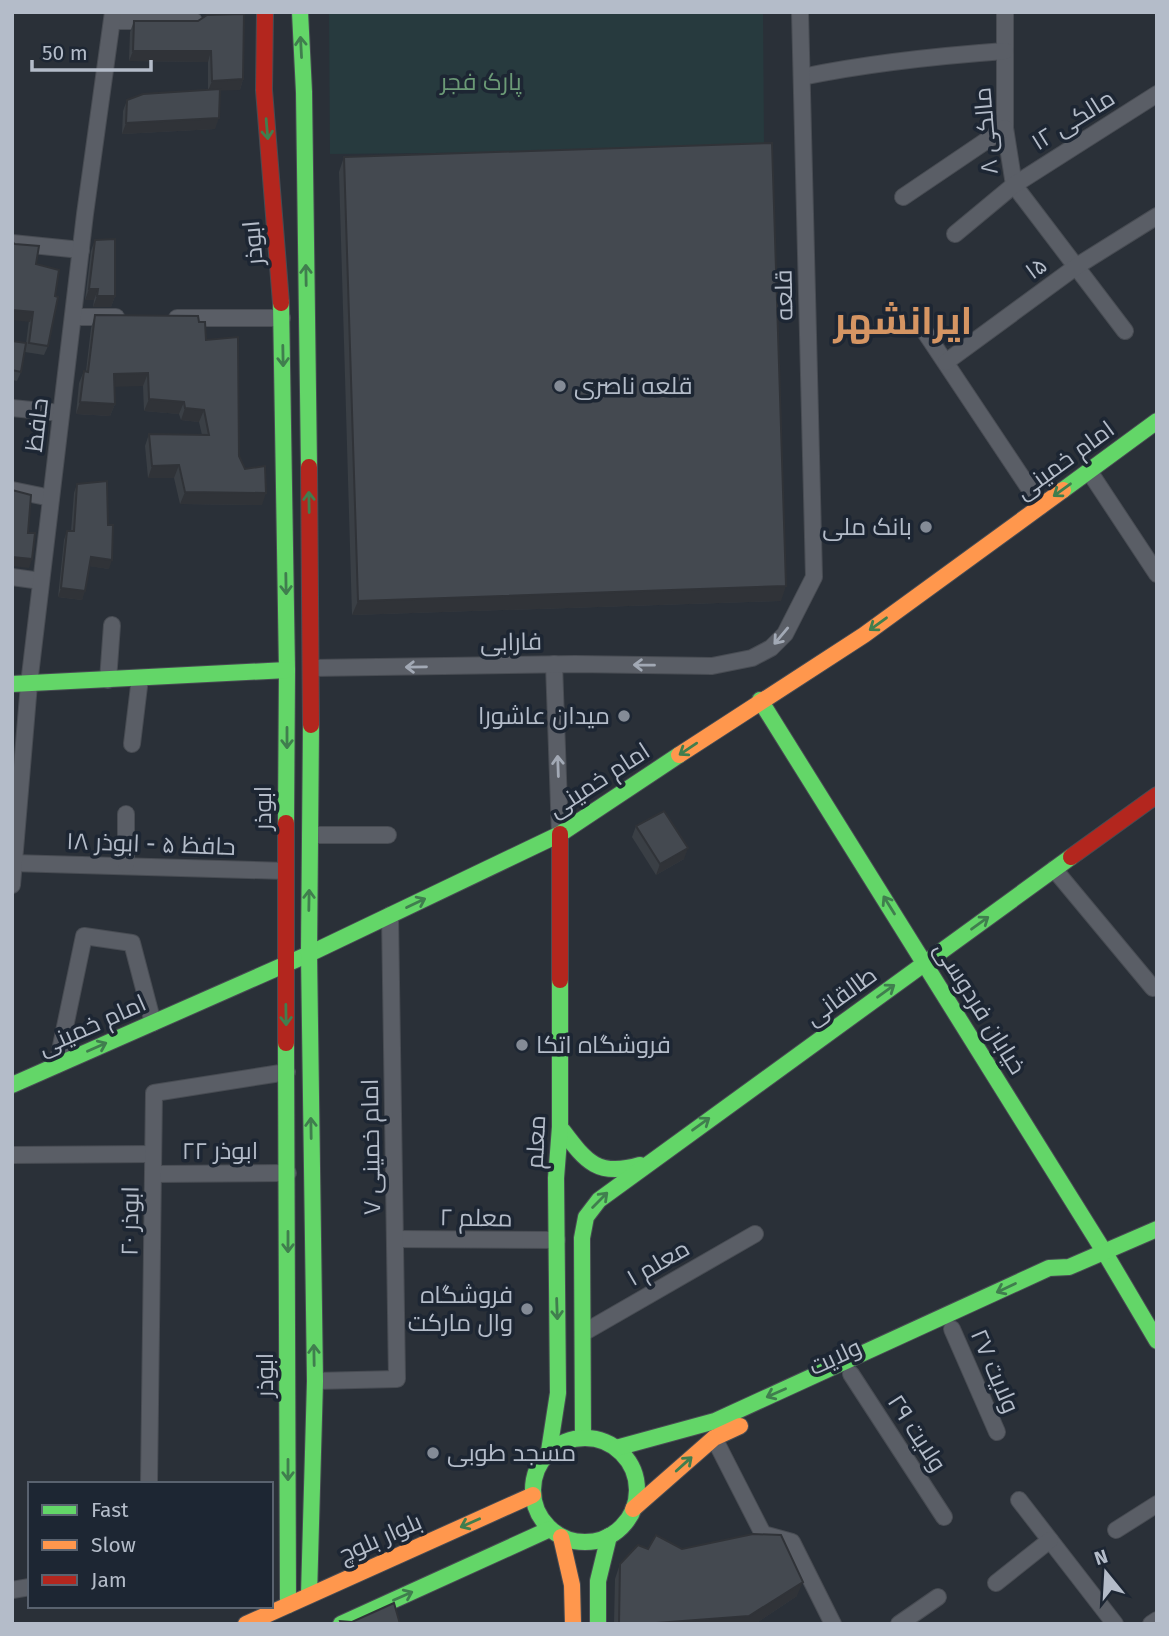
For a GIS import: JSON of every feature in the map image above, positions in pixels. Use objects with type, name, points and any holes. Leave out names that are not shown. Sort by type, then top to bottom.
[{"type":"main road","name":"ابوذر","points":[[265,12],[284,91],[311,668],[309,954],[315,1381],[309,1595]]},
{"type":"main road","name":"ابوذر","points":[[288,1605],[285,964],[287,670],[282,318],[284,91],[300,12]]},
{"type":"main road","name":"امام خمینی","points":[[12,1085],[309,954],[560,834],[760,700],[864,635],[1157,421]]},
{"type":"main road","points":[[12,684],[287,670]]},
{"type":"main road","name":"خیابان فردوسی","points":[[760,700],[1105,1253],[1157,1341]]},
{"type":"main road","name":"طالقانی","points":[[583,1332],[582,1253],[586,1217],[599,1200],[1157,795]]},
{"type":"main road","name":"معلم","points":[[549,1451],[558,1392],[556,1178],[560,1127],[560,834]]},
{"type":"main road","points":[[560,1127],[584,1157],[600,1167],[616,1171],[646,1164]]},
{"type":"main road","name":"ولایت","points":[[634,1509],[714,1430],[1049,1268],[1069,1267],[1157,1229]]},
{"type":"main road","name":"ولایت","points":[[714,1430],[851,1374],[1055,1282],[1069,1267]]},
{"type":"main road","points":[[583,1332],[583,1438]]},
{"type":"main road","points":[[616,1448],[714,1430]]},
{"type":"main road","points":[[341,1624],[556,1533],[578,1542],[592,1542],[609,1536],[624,1524],[634,1509],[638,1491],[635,1473],[627,1458],[602,1440],[583,1438],[563,1442],[549,1451],[538,1466],[533,1482],[536,1510],[556,1533],[572,1585],[573,1624]]},
{"type":"main road","name":"بلوار بلوچ","points":[[246,1624],[533,1495]]},
{"type":"main road","points":[[598,1624],[598,1581],[609,1536]]},
{"type":"street","name":"قلعه","points":[[800,12],[814,577]]},
{"type":"street","name":"مالکی ۸","points":[[1005,12],[1004,128],[1014,185],[1125,331]]},
{"type":"street","points":[[113,17],[194,21]]},
{"type":"street","name":"حافظ","points":[[12,885],[29,684],[81,250],[113,17]]},
{"type":"street","points":[[802,77],[935,57],[1004,51]]},
{"type":"street","name":"مالکی ۱۲","points":[[955,234],[1014,185],[1157,94]]},
{"type":"street","points":[[903,197],[1004,128]]},
{"type":"street","name":"۱۵","points":[[946,362],[1077,266],[1157,216]]},
{"type":"street","points":[[12,243],[81,250]]},
{"type":"street","points":[[73,317],[129,317]]},
{"type":"street","points":[[157,317],[282,318]]},
{"type":"street","points":[[923,329],[1041,506]]},
{"type":"street","points":[[12,408],[61,413]]},
{"type":"street","points":[[1088,471],[1157,574]]},
{"type":"street","points":[[12,490],[51,498]]},
{"type":"street","points":[[12,577],[41,581]]},
{"type":"street","name":"فارابی","points":[[311,668],[554,664],[712,666],[752,658],[771,648],[785,634],[814,577]]},
{"type":"street","points":[[108,680],[112,625]]},
{"type":"street","points":[[554,664],[560,834]]},
{"type":"street","points":[[132,744],[140,678]]},
{"type":"street","points":[[126,814],[126,865]]},
{"type":"street","points":[[310,835],[388,835]]},
{"type":"street","name":"حافظ ۵ - ابوذر ۱۸","points":[[13,863],[286,871]]},
{"type":"street","points":[[1054,869],[1153,988]]},
{"type":"street","name":"امام خمینی ۷","points":[[315,1381],[397,1379],[390,915]]},
{"type":"street","points":[[57,1065],[84,936],[132,943],[153,1023]]},
{"type":"street","name":"ابوذر ۲۰","points":[[149,1482],[154,1093],[287,1072]]},
{"type":"street","points":[[12,1155],[153,1154]]},
{"type":"street","name":"ابوذر ۲۲","points":[[153,1174],[288,1173]]},
{"type":"street","name":"معلم ۱","points":[[583,1332],[755,1234]]},
{"type":"street","name":"معلم ۲","points":[[395,1239],[557,1240]]},
{"type":"street","name":"ولایت ۲۷","points":[[952,1329],[997,1432]]},
{"type":"street","name":"ولایت ۲۹","points":[[851,1374],[944,1517]]},
{"type":"street","points":[[714,1430],[763,1534],[792,1542],[833,1624]]},
{"type":"street","points":[[1019,1500],[1115,1624]]},
{"type":"street","points":[[1116,1530],[1157,1504]]},
{"type":"street","points":[[996,1583],[1050,1540]]},
{"type":"street","points":[[273,1546],[288,1542]]},
{"type":"street","points":[[899,1624],[938,1597]]},
{"type":"street","points":[[1152,1624],[1157,1620]]},
{"type":"green space","name":"پارک فجر","points":[[329,12],[763,12],[764,150],[330,154]]},
{"type":"building","points":[[244,14],[243,79],[212,81],[211,51],[133,51],[134,21],[198,21],[207,15]]},
{"type":"building","points":[[220,89],[219,118],[126,123],[127,100],[143,94]]},
{"type":"building","name":"قلعه ناصری","points":[[772,143],[786,586],[358,601],[344,157]]},
{"type":"building","points":[[115,239],[115,296],[97,296],[98,289],[89,289],[95,240]]},
{"type":"building","points":[[12,242],[39,246],[36,264],[59,270],[55,296],[58,297],[48,346],[29,343],[33,312],[12,310]]},
{"type":"building","points":[[95,315],[198,316],[199,322],[205,322],[206,340],[238,337],[239,456],[245,469],[265,466],[266,493],[185,492],[179,465],[152,466],[149,434],[209,435],[204,410],[185,408],[184,402],[149,399],[148,373],[114,374],[115,404],[80,402],[84,371],[88,372]]},
{"type":"building","points":[[12,341],[26,343],[21,372],[12,370]]},
{"type":"building","points":[[107,481],[108,525],[113,525],[112,560],[91,557],[85,591],[61,588],[67,531],[74,531],[77,484]]},
{"type":"building","points":[[12,490],[31,495],[28,533],[35,533],[32,559],[12,557]]},
{"type":"building","points":[[664,811],[688,848],[660,864],[636,826]]},
{"type":"building","points":[[753,1534],[781,1535],[803,1582],[749,1616],[619,1624],[620,1564],[638,1545],[648,1549],[656,1535],[682,1549]]},
{"type":"building","points":[[394,1603],[400,1624],[341,1624],[340,1621],[352,1622]]},
{"type":"traffic: fast","points":[[300,12],[304,92],[309,467]]},
{"type":"traffic: fast","points":[[281,303],[287,670],[286,823]]},
{"type":"traffic: fast","points":[[1063,490],[1157,421]]},
{"type":"traffic: fast","points":[[12,684],[287,670]]},
{"type":"traffic: fast","points":[[760,700],[1105,1253],[1157,1341]]},
{"type":"traffic: fast","points":[[309,1595],[315,1381],[309,954],[311,725]]},
{"type":"traffic: fast","points":[[12,1085],[309,954],[560,834],[679,755]]},
{"type":"traffic: fast","points":[[583,1438],[582,1238],[586,1217],[599,1200],[1071,857]]},
{"type":"traffic: fast","points":[[549,1451],[558,1393],[556,1178],[560,1127],[560,980]]},
{"type":"traffic: fast","points":[[286,1043],[288,1605]]},
{"type":"traffic: fast","points":[[560,1127],[577,1149],[593,1163],[612,1169],[640,1165]]},
{"type":"traffic: fast","points":[[616,1448],[715,1421],[1049,1268],[1069,1267],[1157,1229]]},
{"type":"traffic: fast","points":[[585,1438],[605,1442],[622,1453],[633,1470],[637,1490],[633,1510],[622,1527],[605,1538],[585,1542],[565,1538],[548,1527],[537,1510],[533,1490],[537,1470],[548,1453],[565,1442],[585,1438]]},
{"type":"traffic: fast","points":[[341,1624],[550,1529]]},
{"type":"traffic: fast","points":[[598,1624],[598,1581],[609,1536]]},
{"type":"traffic: slow","points":[[679,755],[864,635],[1063,490]]},
{"type":"traffic: slow","points":[[633,1509],[714,1438],[740,1426]]},
{"type":"traffic: slow","points":[[246,1624],[533,1495]]},
{"type":"traffic: slow","points":[[561,1537],[572,1585],[573,1624]]},
{"type":"traffic: jam","points":[[265,12],[264,90],[281,303]]},
{"type":"traffic: jam","points":[[309,467],[311,725]]},
{"type":"traffic: jam","points":[[1071,857],[1157,795]]},
{"type":"traffic: jam","points":[[286,823],[286,1043]]},
{"type":"traffic: jam","points":[[560,834],[560,980]]},
{"type":"place","name":"قلعه ناصری","points":[[560,386]]},
{"type":"place","name":"بانک ملی","points":[[926,527]]},
{"type":"place","name":"میدان عاشورا","points":[[624,716]]},
{"type":"place","name":"فروشگاه اتکا","points":[[522,1045]]},
{"type":"place","name":"فروشگاه وال مارکت","points":[[527,1309]]},
{"type":"place","name":"مسجد طوبی","points":[[433,1453]]},
{"type":"district","name":"ایرانشهر","points":[[903,321]]}]
